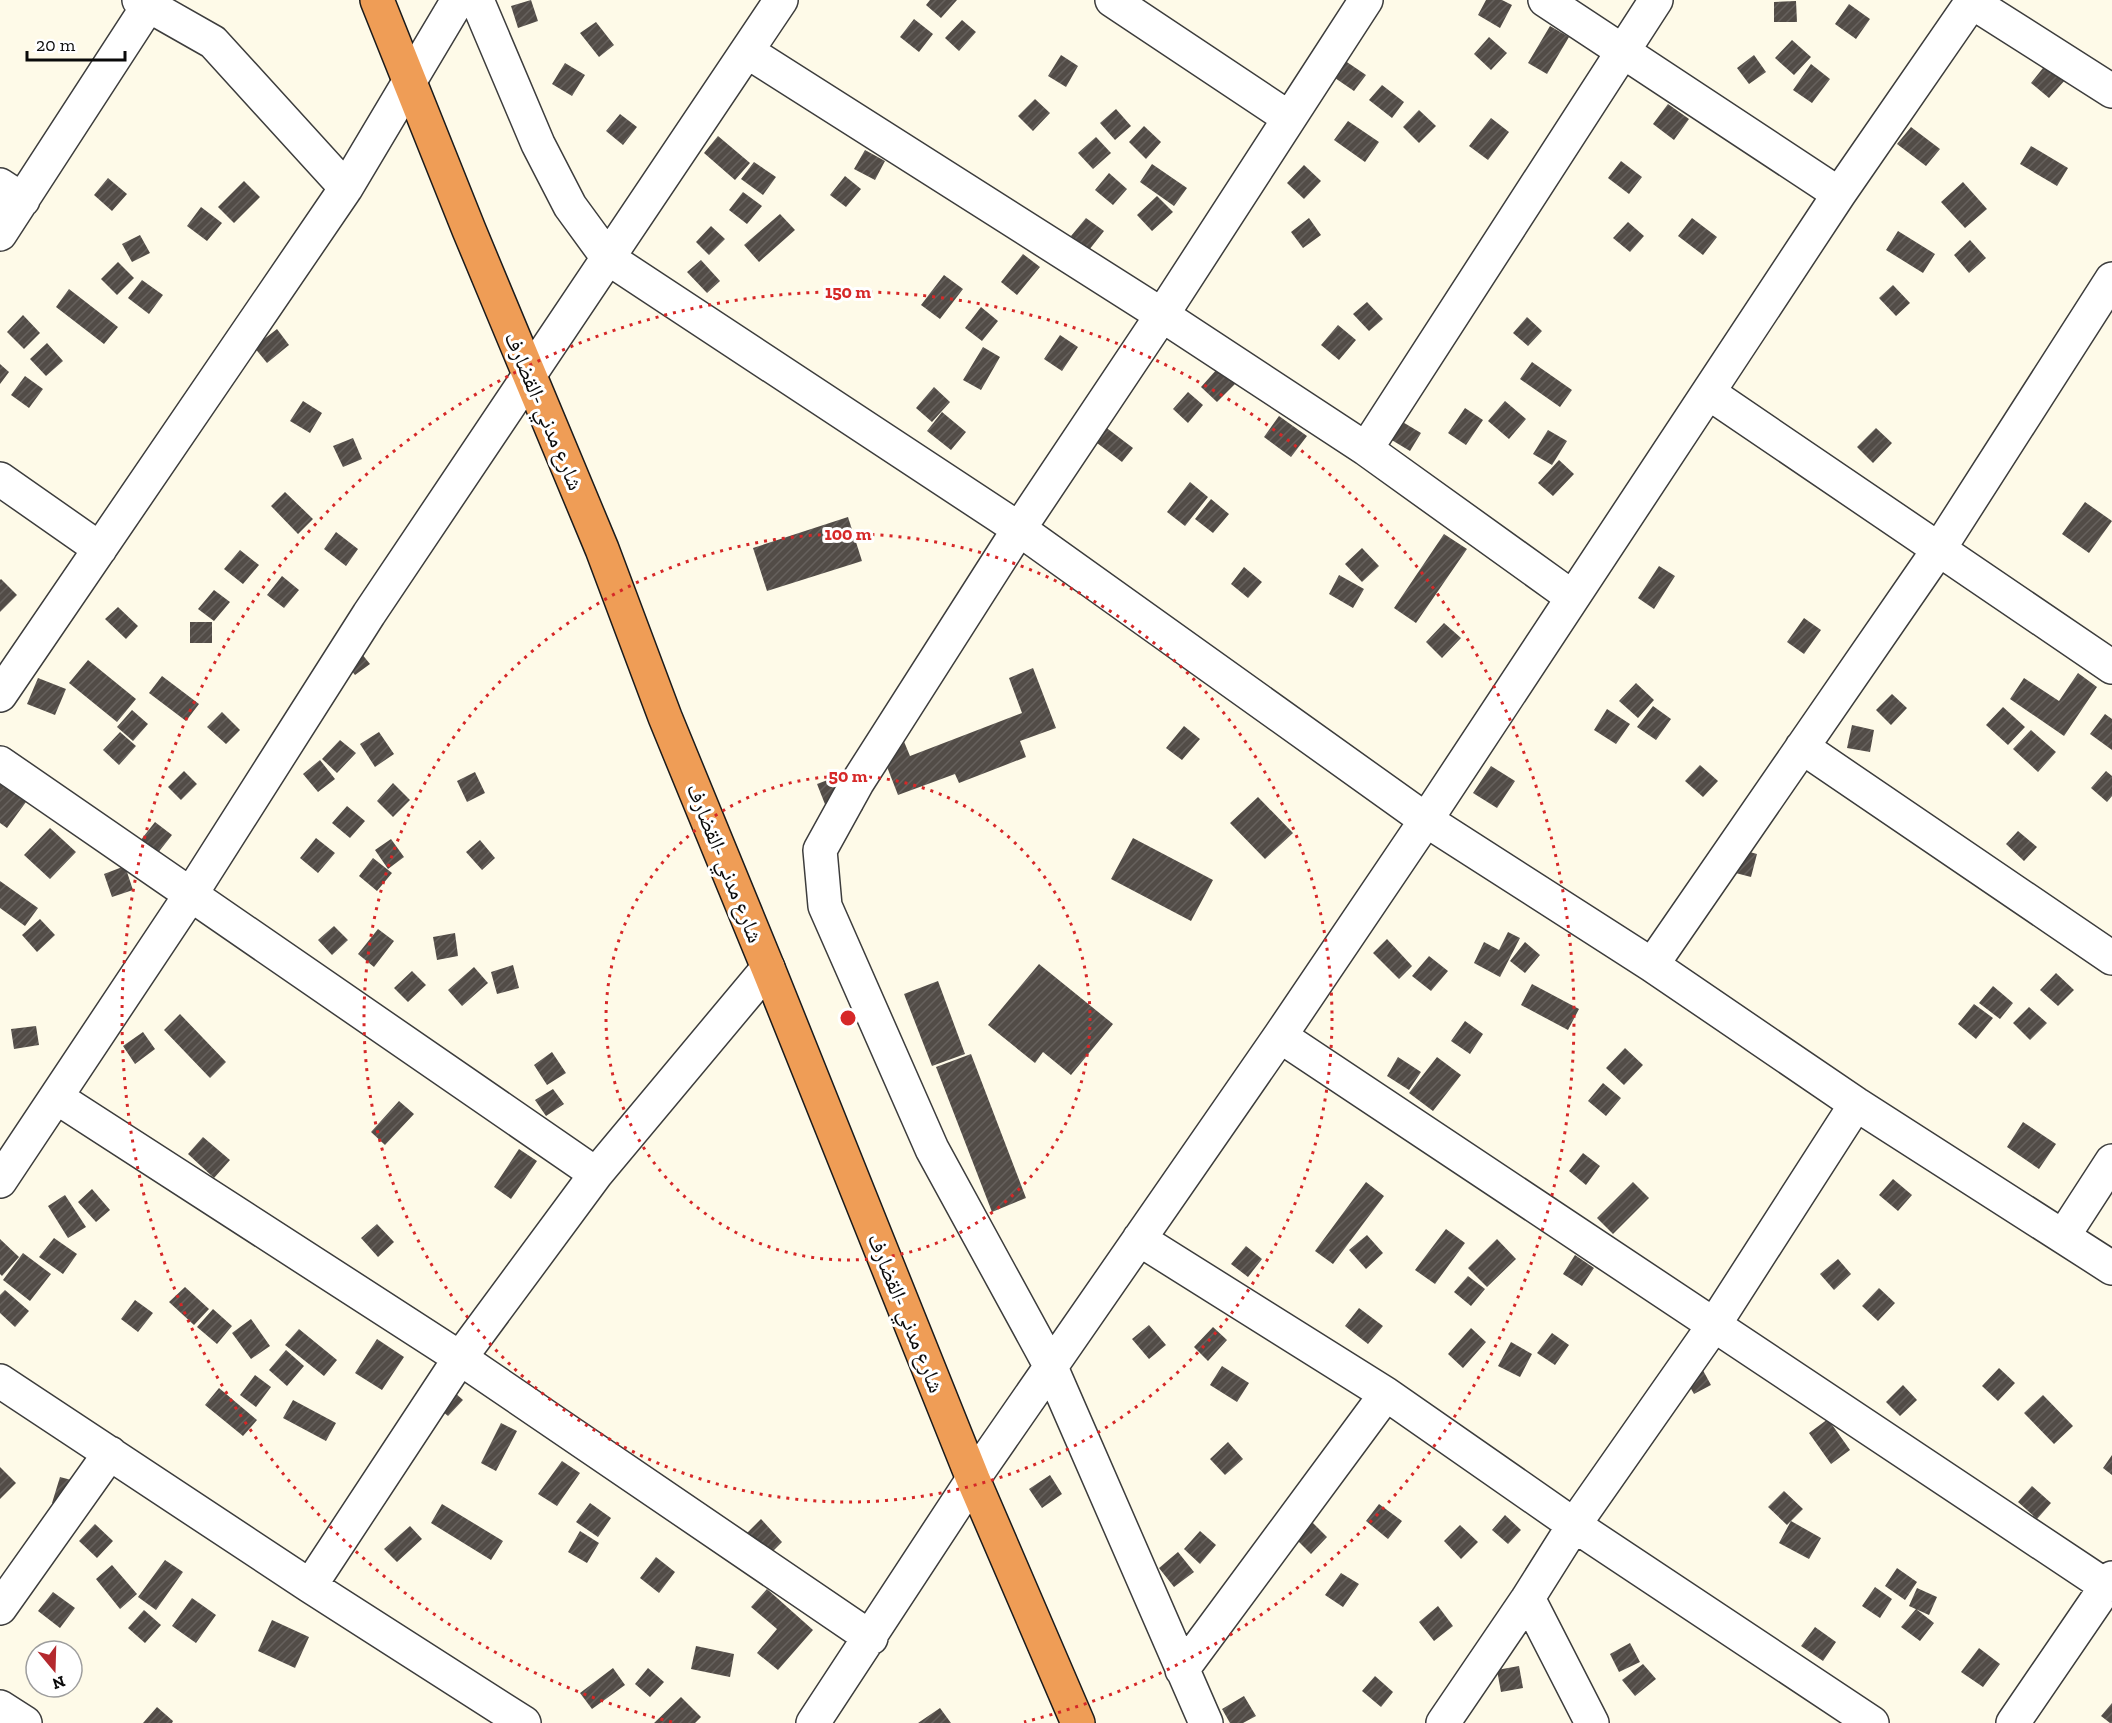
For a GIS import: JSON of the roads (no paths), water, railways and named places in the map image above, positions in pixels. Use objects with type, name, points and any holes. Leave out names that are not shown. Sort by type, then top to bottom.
[{"type":"highway","name":"شارع مدني -القضارف","points":[[377,0],[602,549],[665,717],[973,1479],[1078,1723]]},
{"type":"street","points":[[0,695],[346,188],[458,0]]},
{"type":"street","points":[[477,0],[538,144],[570,206],[608,258],[1019,529],[1426,820],[1652,965],[1856,1104],[2064,1235],[2112,1268]]},
{"type":"street","points":[[0,1181],[191,894],[369,614],[781,0]]},
{"type":"street","points":[[1112,0],[1289,118]]},
{"type":"street","points":[[1206,1723],[1050,1365],[927,1139],[825,906],[820,850],[857,783],[1019,529],[1162,315],[1366,0]]},
{"type":"street","points":[[1545,0],[1839,194]]},
{"type":"street","points":[[1366,449],[1656,0]]},
{"type":"street","points":[[813,1723],[1050,1365],[1280,1036],[1426,820],[1839,194],[1972,1],[2112,92]]},
{"type":"street","points":[[0,234],[12,192],[144,3],[213,42],[346,188]]},
{"type":"street","points":[[748,52],[1162,315],[1366,449],[1572,597]]},
{"type":"street","points":[[1652,965],[1939,549],[2112,279]]},
{"type":"street","points":[[1709,393],[2112,667]]},
{"type":"street","points":[[0,479],[100,549]]},
{"type":"street","points":[[1802,747],[2112,958]]},
{"type":"street","points":[[0,763],[596,1174]]},
{"type":"street","points":[[310,1586],[460,1359],[596,1174],[768,968]]},
{"type":"street","points":[[1280,1036],[1714,1325],[2109,1582],[2013,1723]]},
{"type":"street","points":[[56,1097],[460,1359],[871,1638]]},
{"type":"street","points":[[1443,1723],[1528,1598],[1574,1525],[1714,1325],[1856,1104]]},
{"type":"street","points":[[2064,1235],[2112,1161]]},
{"type":"street","points":[[1139,1239],[1386,1394],[1574,1525],[1872,1723]]},
{"type":"street","points":[[0,1381],[519,1722]]},
{"type":"street","points":[[1182,1670],[1386,1394]]},
{"type":"street","points":[[0,1608],[110,1453]]},
{"type":"street","points":[[1528,1598],[1592,1723]]},
{"type":"street","points":[[0,1707],[25,1723]]}]
